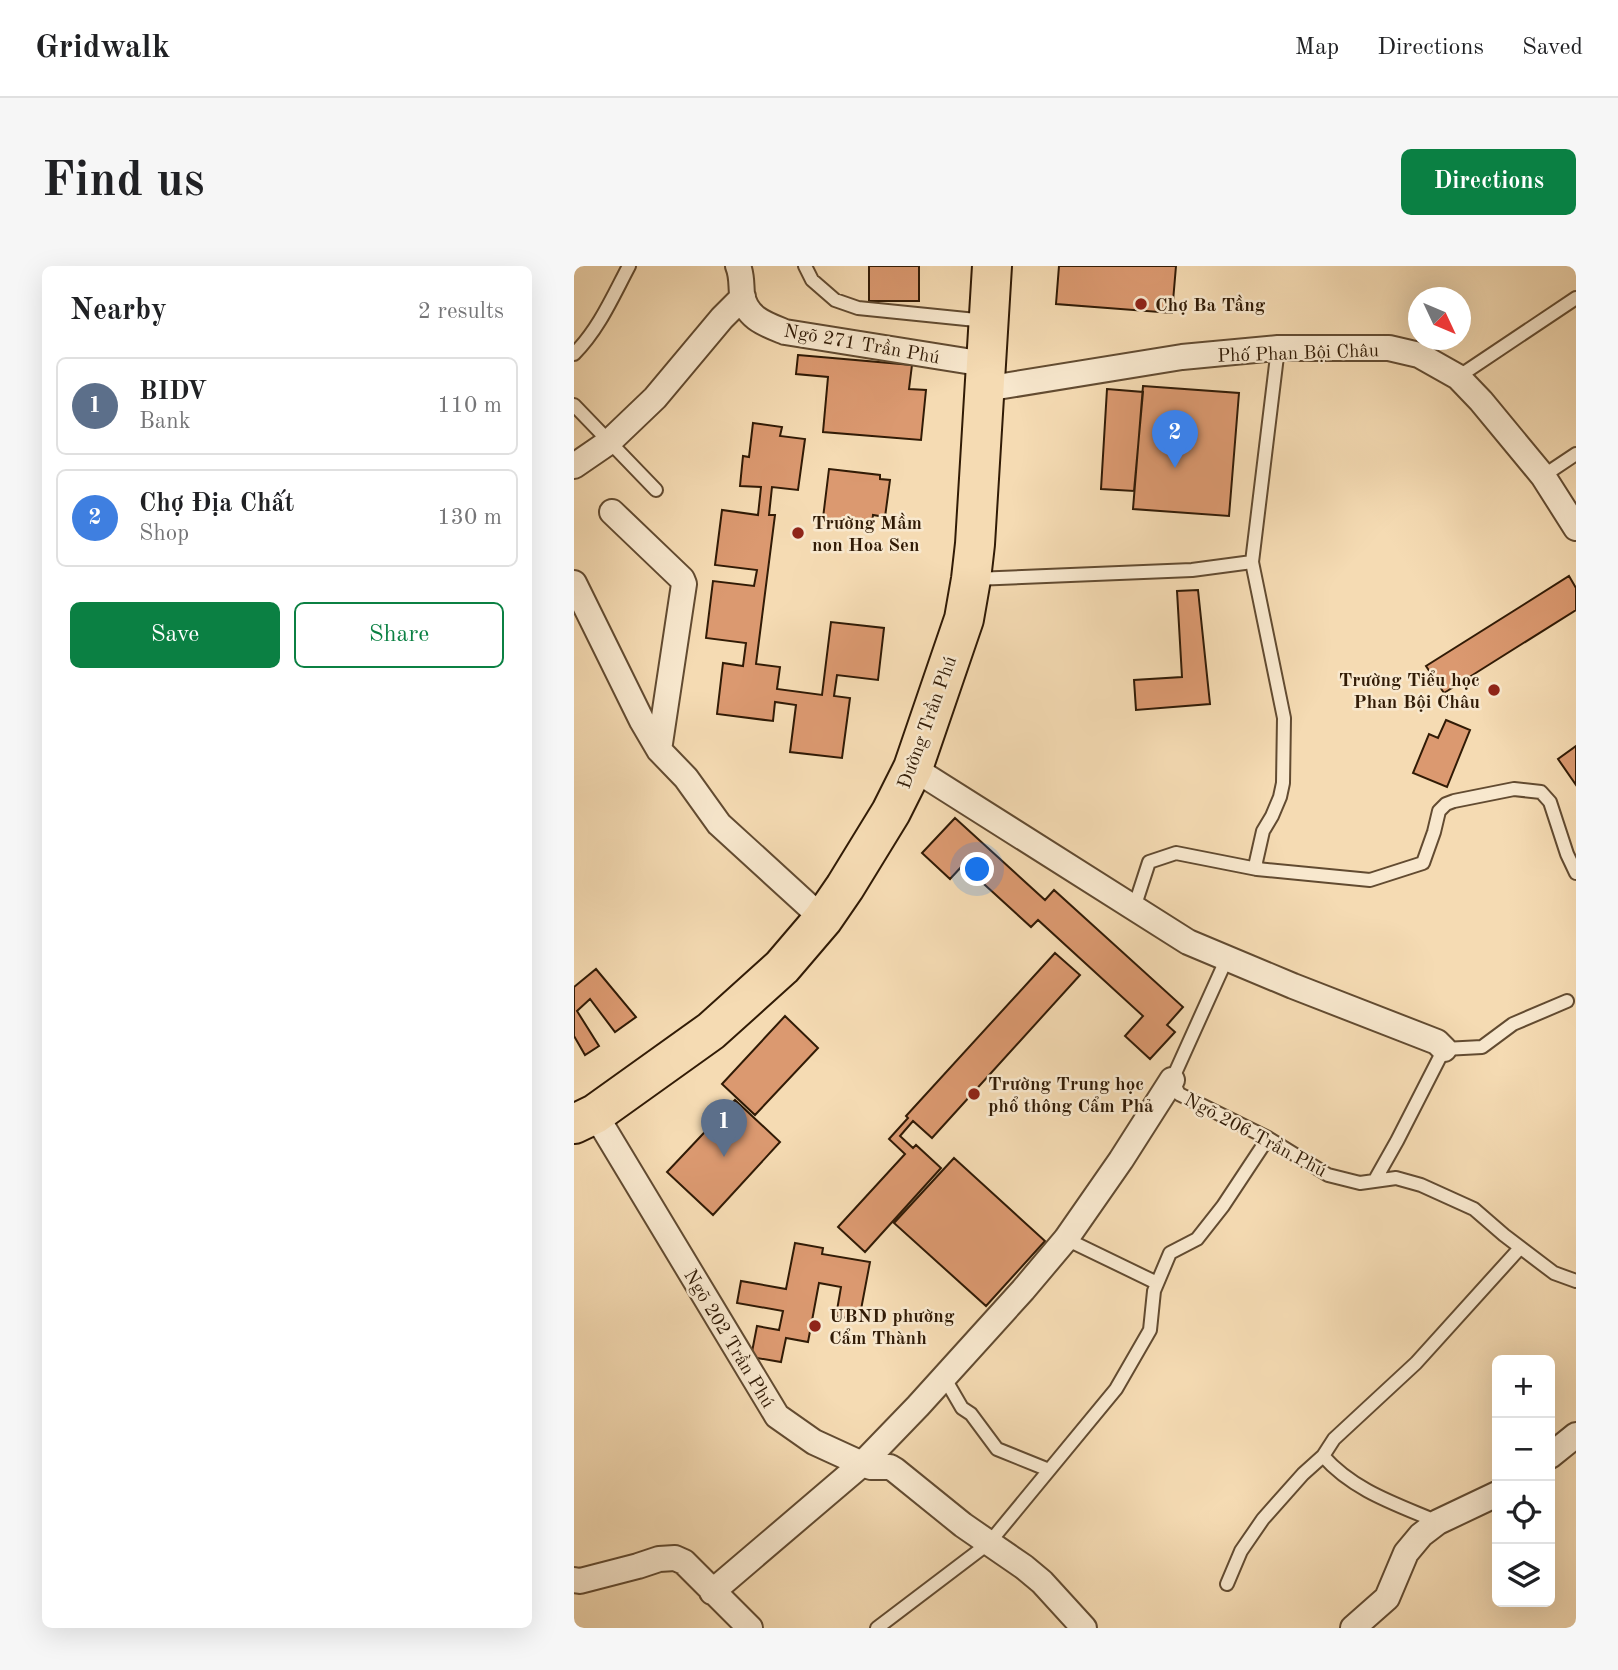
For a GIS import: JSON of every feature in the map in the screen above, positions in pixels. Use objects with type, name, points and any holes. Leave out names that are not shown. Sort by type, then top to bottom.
[{"type":"main road","name":"Đường Trần Phú","points":[[584,1119],[711,1031],[782,967],[845,887],[891,812],[912,768],[964,619],[975,544],[992,266]]},
{"type":"street","points":[[574,466],[609,442],[655,398],[743,297],[738,266]]},
{"type":"street","name":"Ngõ 271 Trần Phú","points":[[743,297],[751,315],[785,332],[985,377]]},
{"type":"street","name":"Phố Phan Bội Châu","points":[[985,377],[1278,348],[1390,348],[1419,355],[1458,377],[1481,401],[1543,476],[1576,528]]},
{"type":"street","points":[[612,512],[682,579],[684,584],[659,750]]},
{"type":"street","points":[[574,583],[582,619],[659,750],[686,778],[719,824],[822,919]]},
{"type":"street","points":[[912,768],[1188,943],[1437,1042],[1444,1049]]},
{"type":"street","points":[[712,1591],[862,1464],[1023,1290],[1066,1239],[1172,1080]]},
{"type":"street","name":"Ngõ 202 Trần Phú","points":[[584,1119],[777,1416],[814,1442],[862,1464],[895,1470],[1042,1582],[1084,1628]]},
{"type":"street","points":[[1555,1452],[1576,1435]]},
{"type":"street","points":[[1353,1628],[1387,1598],[1406,1553],[1421,1535],[1438,1522],[1492,1496]]},
{"type":"street","points":[[574,1580],[580,1581],[659,1559],[675,1558],[684,1562],[750,1628]]},
{"type":"lane","points":[[574,354],[603,316],[629,266]]},
{"type":"lane","points":[[805,266],[812,280],[835,300],[858,308],[989,321]]},
{"type":"lane","points":[[1458,377],[1576,298]]},
{"type":"lane","points":[[1257,869],[1263,831],[1280,797],[1283,783],[1284,718],[1252,562],[1278,348]]},
{"type":"lane","points":[[574,405],[656,490]]},
{"type":"lane","points":[[1543,476],[1576,454]]},
{"type":"lane","points":[[971,579],[1192,570],[1252,562]]},
{"type":"lane","points":[[1134,908],[1149,862],[1176,853],[1257,869],[1370,880],[1423,863],[1438,811],[1446,804],[1514,789],[1541,792],[1550,802],[1576,873]]},
{"type":"lane","name":"Ngõ 206 Trần Phú","points":[[1227,958],[1172,1080],[1179,1094],[1268,1138],[1328,1175],[1360,1183],[1396,1178],[1420,1185],[1474,1209],[1554,1273],[1576,1281]]},
{"type":"lane","points":[[1375,1180],[1444,1049],[1482,1047],[1513,1024],[1567,1001]]},
{"type":"lane","points":[[877,1628],[989,1543],[1116,1389],[1150,1330],[1154,1291],[1170,1253],[1197,1239],[1223,1206],[1268,1138]]},
{"type":"lane","points":[[1066,1239],[1157,1283]]},
{"type":"lane","points":[[1227,1584],[1241,1551],[1263,1519],[1323,1456],[1334,1439],[1416,1363],[1520,1248]]},
{"type":"lane","points":[[944,1377],[962,1408],[971,1414],[997,1449],[1049,1470]]},
{"type":"lane","points":[[1323,1456],[1336,1471],[1364,1490],[1438,1522]]},
{"type":"building","points":[[869,266],[919,266],[919,301],[869,301]]},
{"type":"building","points":[[1059,266],[1176,266],[1172,313],[1056,304]]},
{"type":"building","points":[[798,355],[912,365],[909,389],[926,390],[921,440],[823,432],[828,377],[796,374]]},
{"type":"building","points":[[1143,386],[1239,393],[1229,516],[1133,509]]},
{"type":"building","points":[[1107,389],[1143,392],[1134,491],[1101,489]]},
{"type":"building","points":[[753,423],[782,427],[780,436],[805,439],[798,490],[772,487],[769,515],[775,515],[756,664],[780,667],[777,689],[822,695],[831,622],[884,628],[878,680],[837,675],[834,696],[850,698],[842,758],[790,752],[796,705],[775,702],[773,721],[717,714],[723,663],[743,666],[746,643],[706,638],[713,581],[754,586],[757,570],[715,565],[722,510],[758,515],[761,487],[740,486],[743,456],[749,457]]},
{"type":"building","points":[[829,469],[880,475],[880,479],[890,480],[885,517],[873,515],[872,525],[823,518]]},
{"type":"building","points":[[1569,576],[1576,588],[1576,610],[1444,693],[1426,666]]},
{"type":"building","points":[[1198,590],[1210,704],[1136,710],[1134,680],[1182,677],[1177,591]]},
{"type":"building","points":[[1446,720],[1470,730],[1447,787],[1413,773],[1429,734],[1438,738]]},
{"type":"building","points":[[1576,746],[1576,785],[1558,759]]},
{"type":"building","points":[[955,818],[1045,900],[1054,890],[1183,1007],[1167,1025],[1175,1032],[1150,1059],[1125,1036],[1143,1016],[1038,920],[1031,927],[963,865],[950,879],[922,853]]},
{"type":"building","points":[[1055,953],[1080,975],[932,1138],[913,1121],[900,1136],[913,1148],[916,1145],[941,1168],[865,1252],[838,1227],[905,1154],[889,1139],[908,1118],[906,1116]]},
{"type":"building","points":[[596,969],[636,1017],[615,1032],[590,999],[577,1011],[599,1046],[585,1055],[574,1036],[574,987]]},
{"type":"building","points":[[785,1016],[818,1048],[755,1115],[722,1084]]},
{"type":"building","points":[[735,1100],[780,1142],[713,1215],[667,1172]]},
{"type":"building","points":[[954,1158],[1045,1241],[986,1306],[894,1223]]},
{"type":"building","points":[[795,1243],[823,1248],[822,1254],[870,1262],[859,1320],[836,1316],[841,1287],[819,1283],[808,1342],[786,1338],[781,1362],[751,1357],[757,1326],[779,1330],[783,1311],[737,1303],[741,1281],[786,1289]]},
{"type":"place","name":"Chợ Ba Tầng","points":[[1141,304]]},
{"type":"place","name":"Chợ Địa Chất","points":[[1175,468]]},
{"type":"place","name":"Trường Mầm non Hoa Sen","points":[[798,533]]},
{"type":"place","name":"Trường Tiểu học Phan Bội Châu","points":[[1494,690]]},
{"type":"place","name":"Trường Trung học phổ thông Cẩm Phả","points":[[974,1094]]},
{"type":"place","name":"BIDV","points":[[724,1157]]},
{"type":"place","name":"UBND phường Cẩm Thành","points":[[815,1326]]}]
